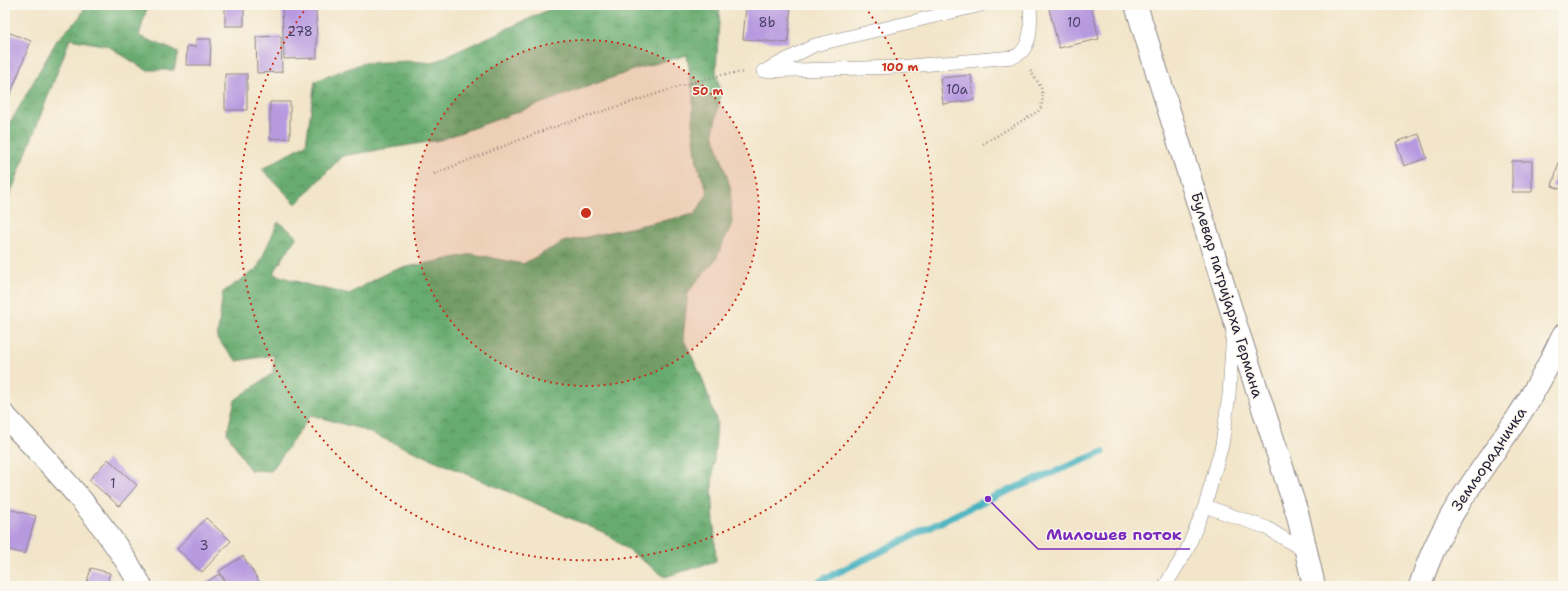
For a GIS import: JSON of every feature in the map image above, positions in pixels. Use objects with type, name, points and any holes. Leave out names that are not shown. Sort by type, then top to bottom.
[{"type":"main road","name":"Булевар патријарха Германа","points":[[1136,5],[1234,319],[1298,516],[1314,586]]},
{"type":"main road","name":"Земљорадничка","points":[[1420,586],[1427,562],[1457,504],[1515,421],[1538,385],[1563,335]]},
{"type":"main road","points":[[5,416],[66,480],[114,542],[141,586]]},
{"type":"lane","points":[[763,72],[815,45],[981,5]]},
{"type":"lane","points":[[763,72],[898,67],[1013,57],[1020,55],[1023,51],[1031,29],[1030,5]]},
{"type":"lane","points":[[1165,586],[1187,550],[1205,506],[1222,445],[1229,395],[1234,319]]},
{"type":"lane","points":[[1205,506],[1267,528],[1307,552]]},
{"type":"path","points":[[983,144],[1040,110],[1044,99],[1042,89],[1020,55]]},
{"type":"path","points":[[434,174],[542,131],[684,85],[721,74],[763,72]]},
{"type":"green space","points":[[86,5],[150,5],[146,11],[139,36],[178,52],[174,70],[146,70],[108,46],[70,39],[5,208],[5,126],[13,118],[57,40],[80,17]]},
{"type":"green space","points":[[559,5],[720,5],[716,71],[721,94],[713,133],[730,186],[732,223],[716,259],[688,292],[683,338],[702,378],[717,422],[712,486],[716,561],[665,577],[605,533],[361,429],[311,415],[271,471],[250,470],[227,433],[235,400],[273,373],[274,355],[237,361],[217,339],[223,292],[257,269],[278,222],[297,236],[273,274],[312,286],[349,294],[392,270],[473,254],[523,264],[563,242],[695,214],[708,193],[697,164],[693,127],[693,95],[687,55],[639,68],[440,140],[342,156],[296,204],[262,169],[306,144],[315,81],[363,63],[411,61],[432,63]]},
{"type":"building","points":[[225,5],[244,5],[244,26],[225,26]]},
{"type":"building","points":[[282,5],[316,5],[317,58],[284,59]]},
{"type":"building","points":[[746,5],[791,5],[788,43],[743,39]]},
{"type":"building","points":[[888,5],[888,8],[862,6]]},
{"type":"building","points":[[1048,5],[1091,5],[1099,39],[1059,48]]},
{"type":"building","points":[[5,31],[31,41],[7,103],[5,102]]},
{"type":"building","points":[[281,36],[282,72],[257,73],[256,37]]},
{"type":"building","points":[[196,39],[211,39],[210,65],[186,65],[187,46],[196,47]]},
{"type":"building","points":[[225,74],[247,74],[247,110],[225,110]]},
{"type":"building","points":[[971,75],[974,100],[943,104],[940,78]]},
{"type":"building","points":[[270,102],[290,102],[290,138],[270,139]]},
{"type":"building","points":[[1419,134],[1427,158],[1404,166],[1396,142]]},
{"type":"building","points":[[1512,161],[1532,161],[1532,192],[1512,192]]},
{"type":"building","points":[[1559,162],[1563,163],[1563,190],[1552,186]]},
{"type":"building","points":[[108,459],[137,485],[119,506],[89,480]]},
{"type":"building","points":[[5,508],[36,516],[25,554],[5,549]]},
{"type":"building","points":[[206,518],[231,541],[202,572],[177,549]]},
{"type":"building","points":[[243,556],[262,586],[229,586],[219,571]]},
{"type":"building","points":[[91,568],[110,573],[108,580],[128,586],[86,586]]},
{"type":"building","points":[[219,574],[227,586],[200,586]]},
{"type":"waterway","points":[[810,586],[988,499],[1103,452]]},
{"type":"place","name":"Милошев поток","points":[[988,499]]}]
